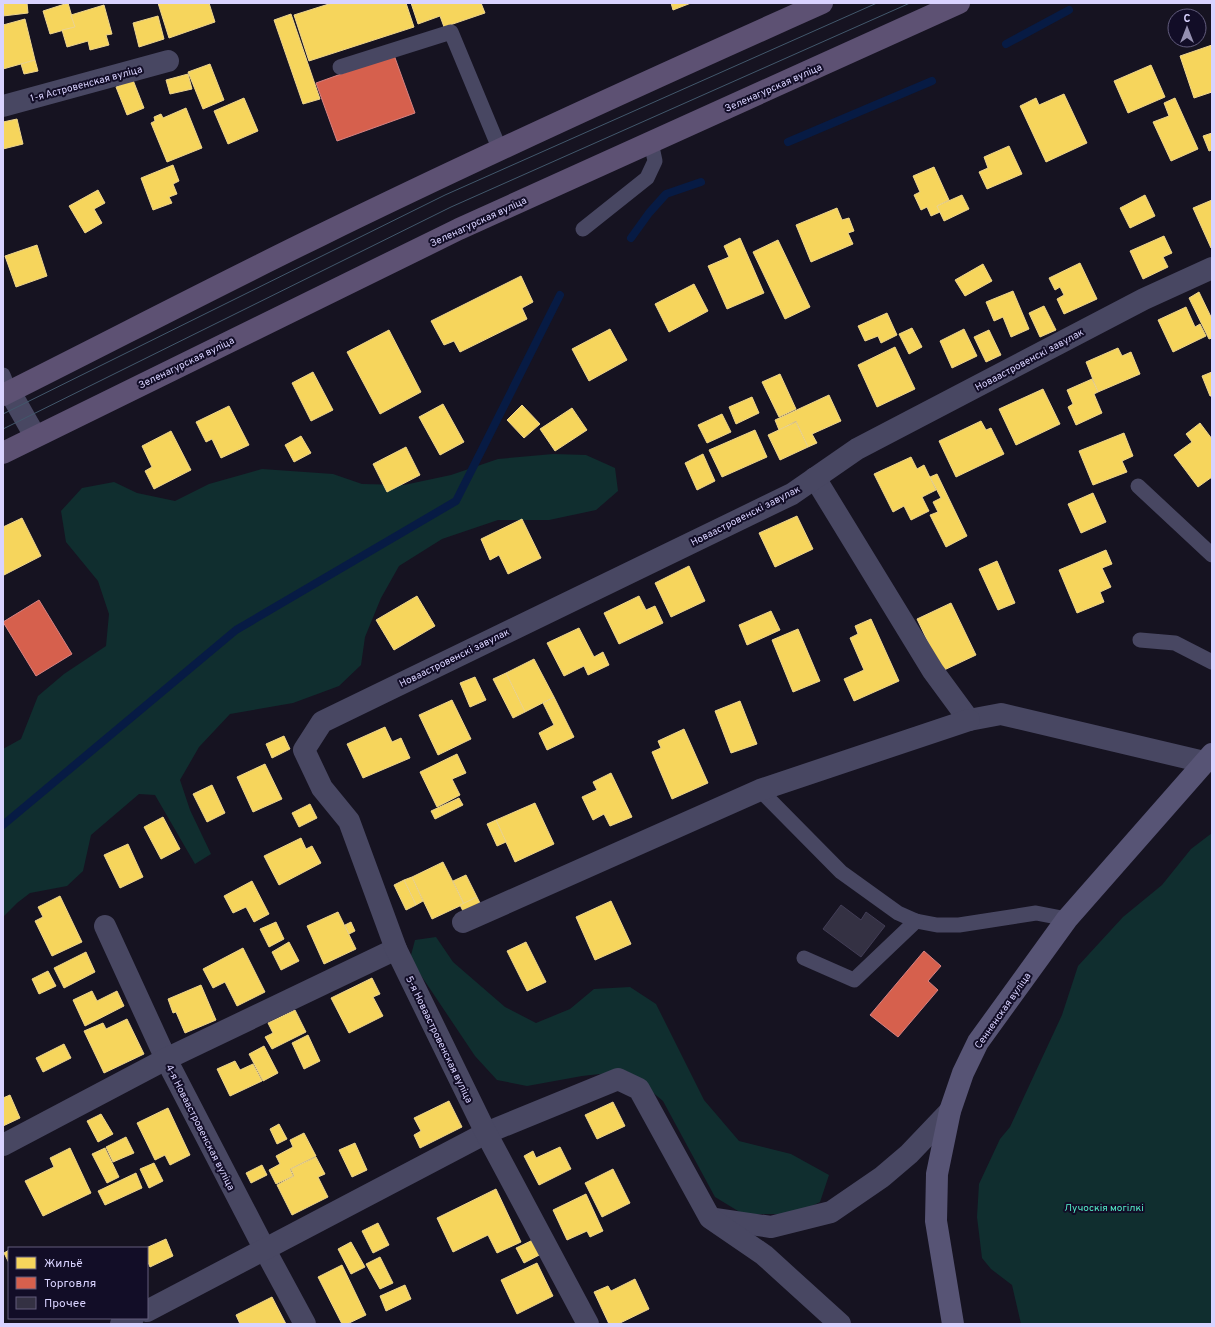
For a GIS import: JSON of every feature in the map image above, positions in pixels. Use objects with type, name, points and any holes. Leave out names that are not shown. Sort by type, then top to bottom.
[{"type":"main road","points":[[5,387],[500,150],[822,3]]},
{"type":"main road","name":"Зеленагурская вуліца","points":[[3,453],[460,229],[959,3]]},
{"type":"street","name":"1-я Астровенская вуліца","points":[[3,106],[168,61]]},
{"type":"street","name":"Новаастровенскі завулак","points":[[304,750],[322,722],[792,494],[857,449],[1144,299],[1212,268]]},
{"type":"street","points":[[5,387],[35,436]]},
{"type":"street","points":[[815,478],[933,672],[969,720]]},
{"type":"street","points":[[463,922],[760,790],[969,720],[1001,714],[1208,758]]},
{"type":"street","name":"5-я Новаастровенская вуліца","points":[[304,750],[322,788],[349,821],[396,949],[486,1133],[588,1324]]},
{"type":"street","name":"Сенненская вуліца","points":[[953,1324],[936,1221],[937,1174],[950,1111],[963,1073],[978,1042],[1067,919],[1208,758]]},
{"type":"street","name":"4-я Новаастровенская вуліца","points":[[104,926],[166,1059],[305,1324]]},
{"type":"street","points":[[3,1145],[166,1059],[396,949]]},
{"type":"street","points":[[148,1310],[486,1133],[618,1079],[640,1089],[710,1218],[764,1255],[840,1324]]},
{"type":"street","points":[[710,1218],[771,1227],[831,1212],[882,1177],[909,1154],[950,1111]]},
{"type":"street","points":[[122,1324],[131,1319]]},
{"type":"lane","points":[[340,67],[451,32],[500,150]]},
{"type":"lane","points":[[583,229],[648,178],[655,161],[651,142]]},
{"type":"lane","points":[[1138,486],[1212,554]]},
{"type":"lane","points":[[1140,640],[1175,643],[1212,662]]},
{"type":"lane","points":[[760,790],[842,872],[898,913],[916,921],[937,925],[959,925],[1036,913],[1067,919]]},
{"type":"lane","points":[[804,958],[854,980],[916,921]]},
{"type":"green space","points":[[553,454],[586,455],[615,468],[618,491],[596,510],[549,520],[498,520],[442,539],[399,566],[381,598],[365,637],[361,665],[339,686],[293,703],[230,714],[199,747],[180,780],[190,810],[211,854],[195,864],[155,795],[139,794],[91,835],[83,871],[67,886],[30,893],[3,917],[3,749],[21,739],[38,696],[64,674],[106,646],[109,614],[98,581],[66,542],[61,511],[82,488],[114,482],[137,493],[175,501],[209,484],[262,469],[333,474],[362,484],[404,485],[451,475],[498,459]]},
{"type":"green space","name":"Лучоскія могілкі","points":[[1212,833],[1212,1324],[1021,1324],[1012,1285],[991,1269],[982,1258],[977,1217],[979,1184],[1000,1139],[1010,1127],[1062,1015],[1078,966],[1123,917],[1162,885],[1191,849]]},
{"type":"green space","points":[[436,937],[453,962],[505,1007],[536,1023],[570,1009],[594,989],[630,987],[656,1004],[704,1100],[739,1141],[791,1154],[829,1175],[820,1202],[795,1214],[743,1214],[715,1197],[663,1101],[627,1071],[582,1076],[527,1086],[497,1080],[475,1056],[410,959],[415,940]]},
{"type":"building: Жильё","points":[[3,3],[27,3],[28,13],[3,16]]},
{"type":"building: Жильё","points":[[68,3],[75,27],[50,34],[43,11]]},
{"type":"building: Жильё","points":[[158,3],[209,3],[215,22],[169,38]]},
{"type":"building: Жильё","points":[[332,3],[406,3],[414,27],[309,61],[294,15]]},
{"type":"building: Жильё","points":[[411,3],[481,3],[485,13],[444,27],[440,16],[418,24]]},
{"type":"building: Жильё","points":[[671,3],[691,3],[673,10]]},
{"type":"building: Жильё","points":[[104,5],[112,34],[106,35],[109,45],[90,50],[88,41],[67,47],[62,30],[75,27],[71,15]]},
{"type":"building: Жильё","points":[[291,14],[320,99],[303,104],[274,20]]},
{"type":"building: Жильё","points":[[158,16],[164,39],[139,47],[133,23]]},
{"type":"building: Жильё","points":[[25,19],[35,60],[3,69],[3,25]]},
{"type":"building: Жильё","points":[[1212,45],[1212,92],[1194,98],[1180,56],[1207,48]]},
{"type":"building: Жильё","points":[[35,60],[38,71],[24,74],[21,64]]},
{"type":"building: Жильё","points":[[210,64],[224,100],[203,109],[188,72]]},
{"type":"building: Жильё","points":[[1151,65],[1165,97],[1128,113],[1114,81]]},
{"type":"building: Жильё","points":[[188,74],[192,89],[170,94],[166,80]]},
{"type":"building: Жильё","points":[[133,80],[144,108],[127,115],[116,87]]},
{"type":"building: Жильё","points":[[1064,94],[1087,143],[1046,162],[1020,106],[1036,98],[1039,105]]},
{"type":"building: Жильё","points":[[244,98],[258,131],[228,144],[214,111]]},
{"type":"building: Жильё","points":[[1175,98],[1198,149],[1171,161],[1153,122],[1169,116],[1164,103]]},
{"type":"building: Жильё","points":[[186,108],[202,148],[167,162],[151,123],[155,121],[154,117],[161,114],[163,118]]},
{"type":"building: Жильё","points":[[17,119],[23,144],[3,149],[3,122]]},
{"type":"building: Жильё","points":[[1212,133],[1212,150],[1209,151],[1203,136]]},
{"type":"building: Жильё","points":[[1009,146],[1022,174],[987,189],[979,172],[988,168],[984,157]]},
{"type":"building: Жильё","points":[[173,165],[179,181],[173,184],[177,194],[169,197],[172,203],[153,210],[141,178]]},
{"type":"building: Жильё","points":[[934,167],[949,200],[937,206],[940,212],[931,216],[927,207],[921,210],[914,195],[920,192],[913,176]]},
{"type":"building: Жильё","points":[[98,190],[105,203],[94,209],[102,223],[85,233],[69,206]]},
{"type":"building: Жильё","points":[[962,195],[969,209],[944,221],[937,206]]},
{"type":"building: Жильё","points":[[1145,195],[1155,216],[1130,228],[1120,208]]},
{"type":"building: Жильё","points":[[1212,200],[1212,248],[1211,248],[1193,208]]},
{"type":"building: Жильё","points":[[837,208],[842,220],[849,218],[854,231],[848,233],[853,244],[811,262],[796,225]]},
{"type":"building: Жильё","points":[[1164,236],[1172,253],[1163,257],[1168,267],[1143,279],[1130,251]]},
{"type":"building: Жильё","points":[[740,238],[764,293],[727,309],[708,266],[729,257],[724,246]]},
{"type":"building: Жильё","points":[[778,240],[810,307],[785,319],[753,252]]},
{"type":"building: Жильё","points":[[37,245],[47,276],[16,287],[5,256]]},
{"type":"building: Жильё","points":[[1080,263],[1097,299],[1064,314],[1057,299],[1064,295],[1060,287],[1055,290],[1049,278]]},
{"type":"building: Жильё","points":[[983,264],[992,281],[965,296],[955,280]]},
{"type":"building: Жильё","points":[[521,276],[533,302],[522,308],[527,319],[460,352],[454,341],[444,345],[431,321]]},
{"type":"building: Жильё","points":[[694,284],[708,311],[669,332],[655,304]]},
{"type":"building: Жильё","points":[[1013,291],[1029,329],[1011,337],[1003,317],[994,321],[986,302]]},
{"type":"building: Жильё","points":[[1199,292],[1212,319],[1212,338],[1209,339],[1189,298]]},
{"type":"building: Жильё","points":[[1044,306],[1056,330],[1040,337],[1029,313]]},
{"type":"building: Жильё","points":[[1186,307],[1195,327],[1200,324],[1206,336],[1173,352],[1158,320]]},
{"type":"building: Жильё","points":[[887,313],[897,335],[881,343],[878,336],[865,341],[858,326]]},
{"type":"building: Жильё","points":[[912,328],[922,347],[909,354],[899,334]]},
{"type":"building: Жильё","points":[[610,329],[627,360],[589,381],[572,349]]},
{"type":"building: Жильё","points":[[964,329],[977,356],[952,368],[940,341]]},
{"type":"building: Жильё","points":[[389,330],[421,392],[380,414],[347,352]]},
{"type":"building: Жильё","points":[[989,330],[1001,355],[986,362],[974,337]]},
{"type":"building: Жильё","points":[[895,347],[915,389],[877,407],[858,365]]},
{"type":"building: Жильё","points":[[1118,348],[1122,356],[1131,352],[1140,374],[1098,392],[1086,362]]},
{"type":"building: Жильё","points":[[313,372],[333,410],[311,421],[292,383]]},
{"type":"building: Жильё","points":[[1212,372],[1212,396],[1210,396],[1202,376]]},
{"type":"building: Жильё","points":[[780,374],[796,409],[779,417],[762,382]]},
{"type":"building: Жильё","points":[[1092,379],[1098,392],[1094,394],[1102,413],[1076,425],[1068,407],[1073,404],[1067,390]]},
{"type":"building: Жильё","points":[[1043,389],[1060,424],[1016,445],[999,409]]},
{"type":"building: Жильё","points":[[829,395],[841,421],[812,434],[817,443],[808,447],[796,421],[779,430],[775,420]]},
{"type":"building: Жильё","points":[[752,397],[759,413],[736,424],[729,407]]},
{"type":"building: Жильё","points":[[443,404],[464,442],[440,455],[419,417]]},
{"type":"building: Жильё","points":[[522,405],[540,424],[524,438],[507,420]]},
{"type":"building: Жильё","points":[[229,406],[249,445],[221,458],[212,439],[206,442],[196,422]]},
{"type":"building: Жильё","points":[[572,408],[587,430],[555,451],[540,429]]},
{"type":"building: Жильё","points":[[722,414],[731,432],[707,443],[698,425]]},
{"type":"building: Жильё","points":[[981,421],[986,430],[991,428],[1004,454],[956,477],[939,441]]},
{"type":"building: Жильё","points":[[796,422],[808,447],[780,460],[768,435]]},
{"type":"building: Жильё","points":[[1200,423],[1212,439],[1212,477],[1198,487],[1174,455],[1192,442],[1186,434]]},
{"type":"building: Жильё","points":[[755,430],[767,457],[722,477],[709,450]]},
{"type":"building: Жильё","points":[[171,431],[191,470],[154,489],[145,471],[152,467],[142,446]]},
{"type":"building: Жильё","points":[[1124,433],[1133,456],[1122,461],[1127,472],[1093,485],[1079,451]]},
{"type":"building: Жильё","points":[[301,436],[311,453],[294,462],[285,445]]},
{"type":"building: Жильё","points":[[406,447],[420,475],[387,492],[373,464]]},
{"type":"building: Жильё","points":[[703,454],[715,481],[697,490],[685,463]]},
{"type":"building: Жильё","points":[[911,457],[917,469],[924,465],[936,490],[922,497],[929,511],[911,520],[904,506],[893,512],[874,474]]},
{"type":"building: Жильё","points":[[937,474],[967,536],[946,547],[930,515],[938,512],[933,502],[941,498],[930,477]]},
{"type":"building: Жильё","points":[[1093,493],[1106,522],[1081,533],[1068,504]]},
{"type":"building: Жильё","points":[[797,516],[813,549],[775,567],[759,533]]},
{"type":"building: Жильё","points":[[22,518],[41,556],[4,575],[3,527]]},
{"type":"building: Жильё","points":[[522,519],[541,558],[508,574],[499,555],[490,560],[481,539]]},
{"type":"building: Жильё","points":[[1106,550],[1112,564],[1102,568],[1111,587],[1100,592],[1104,602],[1077,613],[1059,570]]},
{"type":"building: Жильё","points":[[997,561],[1015,603],[998,610],[979,569]]},
{"type":"building: Жильё","points":[[689,566],[705,601],[671,617],[655,583]]},
{"type":"building: Жильё","points":[[417,596],[435,626],[394,650],[376,620]]},
{"type":"building: Жильё","points":[[639,596],[646,610],[655,606],[663,623],[619,644],[604,613]]},
{"type":"building: Жильё","points":[[951,603],[976,655],[942,671],[917,619]]},
{"type":"building: Жильё","points":[[771,611],[780,630],[747,645],[739,625]]},
{"type":"building: Жильё","points":[[871,619],[899,681],[854,701],[844,679],[864,670],[850,638],[858,634],[855,626]]},
{"type":"building: Жильё","points":[[579,628],[594,657],[603,652],[609,665],[588,675],[584,666],[564,676],[547,643]]},
{"type":"building: Жильё","points":[[798,629],[820,681],[793,692],[772,640]]},
{"type":"building: Жильё","points":[[534,659],[554,697],[525,712],[506,673]]},
{"type":"building: Жильё","points":[[506,673],[525,712],[513,718],[493,679]]},
{"type":"building: Жильё","points":[[475,677],[486,700],[470,707],[460,683]]},
{"type":"building: Жильё","points":[[554,697],[574,737],[547,750],[539,733],[554,725],[543,703]]},
{"type":"building: Жильё","points":[[452,700],[471,739],[438,755],[419,715]]},
{"type":"building: Жильё","points":[[740,701],[757,744],[731,753],[715,711]]},
{"type":"building: Жильё","points":[[385,727],[392,742],[401,738],[410,758],[363,778],[347,744]]},
{"type":"building: Жильё","points":[[684,729],[708,783],[672,799],[652,752],[661,748],[658,741]]},
{"type":"building: Жильё","points":[[284,736],[290,749],[272,758],[266,744]]},
{"type":"building: Жильё","points":[[457,754],[466,773],[452,779],[460,795],[437,807],[420,772]]},
{"type":"building: Жильё","points":[[265,764],[282,799],[253,812],[237,777]]},
{"type":"building: Жильё","points":[[611,773],[632,817],[610,826],[604,814],[593,820],[582,797],[597,790],[593,782]]},
{"type":"building: Жильё","points":[[212,785],[225,813],[207,822],[193,794]]},
{"type":"building: Жильё","points":[[459,798],[463,805],[435,819],[431,811]]},
{"type":"building: Жильё","points":[[535,803],[554,844],[515,862],[496,820]]},
{"type":"building: Жильё","points":[[310,804],[317,818],[299,827],[292,813]]},
{"type":"building: Жильё","points":[[163,817],[180,849],[161,859],[144,827]]},
{"type":"building: Жильё","points":[[496,820],[506,842],[497,846],[487,824]]},
{"type":"building: Жильё","points":[[301,838],[306,849],[312,846],[321,863],[279,885],[264,856]]},
{"type":"building: Жильё","points":[[128,844],[143,877],[120,888],[104,855]]},
{"type":"building: Жильё","points":[[443,862],[464,904],[432,919],[412,877]]},
{"type":"building: Жильё","points":[[466,875],[477,897],[464,904],[453,881]]},
{"type":"building: Жильё","points":[[412,877],[423,901],[416,905],[404,880]]},
{"type":"building: Жильё","points":[[404,880],[416,905],[406,910],[394,885]]},
{"type":"building: Жильё","points":[[252,881],[269,914],[254,922],[246,907],[233,913],[224,896]]},
{"type":"building: Жильё","points":[[60,896],[82,942],[52,956],[35,921],[43,917],[38,907]]},
{"type":"building: Жильё","points":[[477,897],[481,905],[464,913],[460,905]]},
{"type":"building: Жильё","points":[[611,901],[631,944],[595,960],[576,917]]},
{"type":"building: Жильё","points":[[338,912],[356,949],[324,964],[307,926]]},
{"type":"building: Жильё","points":[[276,922],[284,939],[269,947],[260,929]]},
{"type":"building: Жильё","points":[[351,922],[355,931],[349,934],[345,925]]},
{"type":"building: Жильё","points":[[289,942],[299,961],[281,970],[272,952]]},
{"type":"building: Жильё","points":[[526,942],[546,982],[527,991],[507,951]]},
{"type":"building: Жильё","points":[[243,948],[265,992],[237,1006],[225,982],[213,988],[203,969]]},
{"type":"building: Жильё","points":[[86,952],[95,972],[64,988],[54,968]]},
{"type":"building: Жильё","points":[[48,971],[56,986],[39,994],[32,979]]},
{"type":"building: Жильё","points":[[372,978],[380,994],[373,997],[383,1016],[349,1033],[331,998]]},
{"type":"building: Жильё","points":[[201,985],[216,1020],[185,1033],[176,1012],[173,1013],[168,999]]},
{"type":"building: Жильё","points":[[92,991],[97,1001],[117,991],[124,1006],[85,1026],[73,1000]]},
{"type":"building: Жильё","points":[[295,1010],[306,1032],[272,1049],[265,1037],[273,1033],[268,1023]]},
{"type":"building: Жильё","points":[[127,1019],[144,1054],[104,1073],[84,1031],[103,1023],[106,1029]]},
{"type":"building: Жильё","points":[[308,1035],[320,1061],[304,1069],[292,1043]]},
{"type":"building: Жильё","points":[[64,1044],[71,1058],[43,1072],[36,1058]]},
{"type":"building: Жильё","points":[[264,1046],[278,1073],[263,1081],[249,1054]]},
{"type":"building: Жильё","points":[[235,1061],[240,1070],[253,1064],[262,1081],[230,1096],[217,1069]]},
{"type":"building: Жильё","points":[[10,1095],[20,1118],[3,1126],[3,1098]]},
{"type":"building: Жильё","points":[[449,1101],[462,1127],[420,1148],[414,1135],[421,1131],[414,1118]]},
{"type":"building: Жильё","points":[[613,1102],[625,1126],[597,1139],[585,1115]]},
{"type":"building: Жильё","points":[[168,1108],[190,1155],[170,1165],[165,1155],[155,1160],[137,1123]]},
{"type":"building: Жильё","points":[[101,1114],[113,1134],[98,1142],[87,1121]]},
{"type":"building: Жильё","points":[[279,1124],[287,1139],[277,1144],[270,1129]]},
{"type":"building: Жильё","points":[[304,1133],[316,1156],[290,1169],[293,1176],[276,1184],[269,1170],[280,1164],[276,1156],[293,1147],[290,1140]]},
{"type":"building: Жильё","points":[[126,1137],[134,1153],[113,1162],[106,1147]]},
{"type":"building: Жильё","points":[[355,1143],[367,1170],[352,1177],[339,1150]]},
{"type":"building: Жильё","points":[[560,1147],[571,1169],[539,1185],[524,1156],[533,1151],[536,1158]]},
{"type":"building: Жильё","points":[[70,1148],[91,1193],[43,1216],[25,1181],[54,1167],[50,1158]]},
{"type":"building: Жильё","points":[[105,1148],[119,1177],[107,1183],[92,1154]]},
{"type":"building: Жильё","points":[[316,1157],[325,1174],[318,1177],[328,1197],[292,1215],[277,1185],[294,1176],[291,1169]]},
{"type":"building: Жильё","points":[[154,1163],[163,1181],[149,1188],[140,1169]]},
{"type":"building: Жильё","points":[[262,1165],[267,1175],[251,1183],[246,1173]]},
{"type":"building: Жильё","points":[[613,1169],[630,1203],[602,1217],[585,1183]]},
{"type":"building: Жильё","points":[[136,1173],[142,1188],[105,1205],[98,1191]]},
{"type":"building: Жильё","points":[[496,1189],[521,1242],[497,1253],[488,1235],[453,1252],[437,1218]]},
{"type":"building: Жильё","points":[[586,1194],[603,1231],[590,1237],[587,1231],[567,1240],[553,1210]]},
{"type":"building: Жильё","points":[[378,1223],[389,1245],[373,1253],[362,1231]]},
{"type":"building: Жильё","points":[[166,1239],[173,1256],[150,1267],[148,1262],[148,1247]]},
{"type":"building: Жильё","points":[[535,1239],[543,1253],[524,1263],[516,1248]]},
{"type":"building: Жильё","points":[[351,1242],[365,1267],[351,1274],[338,1249]]},
{"type":"building: Жильё","points":[[8,1251],[8,1261],[4,1253]]},
{"type":"building: Жильё","points":[[380,1257],[393,1283],[380,1289],[366,1264]]},
{"type":"building: Жильё","points":[[537,1263],[553,1296],[517,1314],[501,1280]]},
{"type":"building: Жильё","points":[[342,1265],[366,1315],[347,1324],[342,1324],[318,1277]]},
{"type":"building: Жильё","points":[[635,1279],[649,1309],[618,1324],[609,1324],[594,1292],[608,1286],[611,1291]]},
{"type":"building: Жильё","points":[[405,1285],[411,1299],[386,1311],[380,1296]]},
{"type":"building: Жильё","points":[[272,1297],[286,1324],[240,1324],[236,1315]]},
{"type":"building: Торговля","points":[[394,55],[415,113],[337,141],[316,83]]},
{"type":"building: Торговля","points":[[39,600],[72,654],[36,676],[3,622]]},
{"type":"building: Торговля","points":[[924,951],[941,966],[928,981],[938,990],[898,1037],[870,1015]]},
{"type":"building: Прочее","points":[[841,905],[861,920],[866,912],[885,926],[861,957],[823,929]]},
{"type":"waterway","points":[[1006,44],[1069,10]]},
{"type":"waterway","points":[[788,142],[932,81]]},
{"type":"waterway","points":[[631,238],[649,213],[666,194],[701,182]]},
{"type":"waterway","points":[[3,825],[236,630],[456,501],[560,295]]},
{"type":"tram line","points":[[3,414],[445,195],[877,3]]},
{"type":"tram line","points":[[3,429],[451,207],[910,3]]}]
